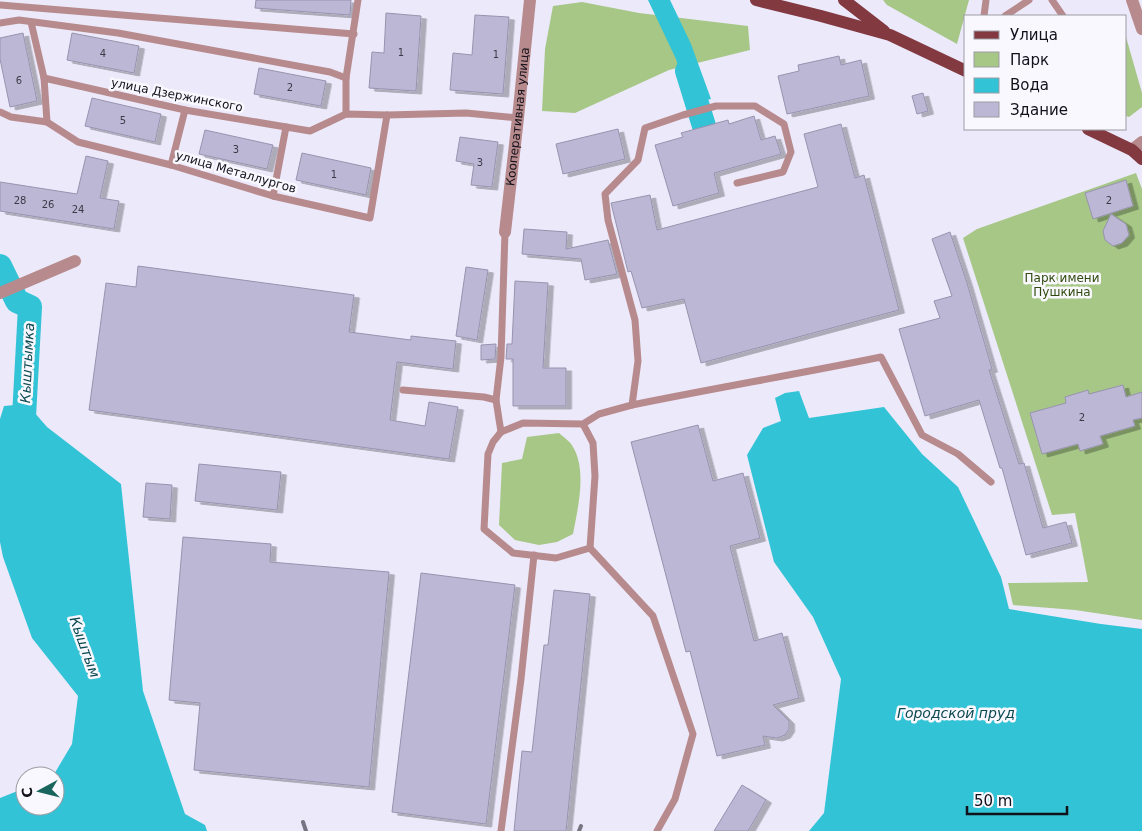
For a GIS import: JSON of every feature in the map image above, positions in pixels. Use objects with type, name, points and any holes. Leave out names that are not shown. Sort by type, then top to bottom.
[{"type":"main road","points":[[756,0],[890,35],[964,70]]},
{"type":"main road","points":[[844,0],[890,35]]},
{"type":"main road","points":[[1091,130],[1137,146],[1142,159]]},
{"type":"street","name":"Кооперативная улица","points":[[505,232],[530,0]]},
{"type":"street","points":[[1132,0],[1142,29]]},
{"type":"street","points":[[0,293],[75,260]]},
{"type":"lane","points":[[358,0],[346,78],[346,114],[466,113],[518,118]]},
{"type":"lane","points":[[984,15],[986,0]]},
{"type":"lane","points":[[1006,15],[1029,0]]},
{"type":"lane","points":[[1052,0],[1062,15]]},
{"type":"lane","points":[[0,5],[354,34]]},
{"type":"lane","points":[[0,23],[19,20],[118,33],[330,72],[346,78]]},
{"type":"lane","points":[[31,22],[44,78],[47,122]]},
{"type":"lane","name":"улица Дзержинского","points":[[44,78],[185,110],[310,131],[346,114]]},
{"type":"lane","points":[[632,405],[638,361],[634,320],[608,220],[605,194],[638,160],[645,128],[716,106],[754,106],[784,124],[790,152],[783,172],[737,183]]},
{"type":"lane","points":[[171,165],[185,110]]},
{"type":"lane","name":"улица Металлургов","points":[[0,112],[10,117],[47,122],[78,142],[171,165],[273,196],[370,218],[387,115]]},
{"type":"lane","points":[[273,196],[286,127]]},
{"type":"lane","points":[[501,432],[496,400],[501,357],[505,232]]},
{"type":"lane","points":[[590,548],[556,558],[513,552],[484,529],[488,454],[493,442],[501,432],[523,422],[583,424],[599,414],[632,405],[881,357],[922,435],[958,454],[991,482]]},
{"type":"lane","points":[[403,390],[484,396],[496,400]]},
{"type":"lane","points":[[583,424],[593,443],[594,460],[590,548],[652,616],[693,734],[675,799],[657,831]]},
{"type":"lane","points":[[501,831],[521,679],[534,555]]},
{"type":"green space","points":[[883,0],[969,0],[957,44],[887,5]]},
{"type":"green space","points":[[582,2],[639,13],[748,26],[750,50],[669,70],[575,113],[542,111],[545,49],[553,6]]},
{"type":"green space","points":[[1127,40],[1142,93],[1142,107],[1129,117],[1127,116]]},
{"type":"green space","name":"Парк имени Пушкина","points":[[1136,173],[1142,189],[1142,620],[1075,610],[1013,605],[1008,583],[1088,582],[1075,513],[1052,515],[963,238],[977,229]]},
{"type":"green space","points":[[559,433],[572,445],[580,467],[580,489],[573,534],[557,542],[539,545],[515,540],[499,525],[502,463],[522,459],[527,437]]},
{"type":"water","points":[[648,0],[670,0],[691,44],[711,99],[690,103],[676,59]]},
{"type":"water","name":"Городской пруд","points":[[799,391],[809,418],[884,407],[922,454],[958,487],[1001,577],[1009,609],[1142,629],[1142,831],[809,831],[824,813],[841,679],[813,617],[774,562],[747,455],[763,428],[781,421],[775,398],[785,393]]},
{"type":"water","name":"Кыштым","points":[[27,404],[47,427],[121,484],[143,691],[185,814],[205,825],[207,831],[0,831],[0,798],[15,792],[15,816],[65,816],[65,766],[59,766],[72,744],[78,696],[32,638],[3,557],[0,542],[0,419],[4,406]]},
{"type":"building","points":[[256,0],[351,0],[350,15],[255,8]]},
{"type":"building","points":[[386,13],[421,16],[416,91],[369,88],[372,52],[384,53]]},
{"type":"building","points":[[475,15],[509,17],[503,94],[450,90],[453,53],[472,55]]},
{"type":"building","points":[[23,33],[37,101],[10,107],[0,59],[0,38]]},
{"type":"building","points":[[72,33],[139,46],[134,73],[67,60]]},
{"type":"building","points":[[839,56],[841,65],[861,60],[869,96],[787,114],[778,76],[799,71],[798,65]]},
{"type":"building","points":[[259,68],[326,81],[321,106],[254,94]]},
{"type":"building","points":[[923,93],[928,111],[917,114],[912,96]]},
{"type":"building","points":[[92,98],[161,114],[155,142],[85,126]]},
{"type":"building","points":[[754,116],[761,140],[775,136],[781,154],[714,173],[719,193],[673,206],[655,145],[683,137],[681,133],[728,120],[729,124]]},
{"type":"building","points":[[841,124],[855,178],[864,175],[899,310],[701,363],[684,299],[642,308],[631,271],[628,272],[611,203],[650,195],[657,230],[818,187],[804,134]]},
{"type":"building","points":[[618,129],[625,159],[563,174],[556,144]]},
{"type":"building","points":[[205,130],[273,145],[267,169],[199,154]]},
{"type":"building","points":[[460,137],[498,142],[492,187],[471,185],[474,164],[456,161]]},
{"type":"building","points":[[302,153],[371,168],[366,195],[296,180]]},
{"type":"building","points":[[86,156],[108,161],[100,198],[119,201],[114,229],[0,211],[0,182],[77,194]]},
{"type":"building","points":[[1126,180],[1133,206],[1093,219],[1085,193]]},
{"type":"building","points":[[1111,214],[1126,224],[1129,235],[1122,243],[1113,246],[1105,240],[1103,231]]},
{"type":"building","points":[[524,229],[567,232],[566,249],[608,240],[617,274],[585,280],[581,259],[522,254]]},
{"type":"building","points":[[950,232],[992,369],[989,370],[1019,464],[1024,463],[1043,528],[1066,522],[1072,543],[1026,555],[1002,468],[1000,468],[979,400],[925,416],[899,329],[940,318],[934,301],[952,296],[932,239]]},
{"type":"building","points":[[138,266],[354,295],[349,332],[411,340],[411,336],[456,341],[453,369],[397,362],[390,420],[425,426],[429,402],[458,407],[449,459],[89,410],[106,283],[136,287]]},
{"type":"building","points":[[466,267],[488,270],[477,340],[456,336]]},
{"type":"building","points":[[515,281],[548,283],[543,368],[566,368],[566,406],[513,406],[513,359],[506,359],[507,344],[512,344]]},
{"type":"building","points":[[496,344],[495,359],[481,360],[481,345]]},
{"type":"building","points":[[1123,385],[1126,397],[1142,392],[1142,418],[1133,420],[1135,426],[1100,436],[1103,444],[1080,451],[1078,444],[1042,454],[1030,413],[1066,403],[1065,397],[1088,390],[1089,394]]},
{"type":"building","points":[[698,425],[713,481],[743,473],[760,538],[730,546],[754,641],[782,633],[799,698],[773,705],[789,721],[789,729],[785,735],[777,738],[763,736],[765,745],[717,756],[690,651],[686,652],[631,442]]},
{"type":"building","points":[[199,464],[281,472],[277,510],[195,501]]},
{"type":"building","points":[[146,483],[172,485],[170,519],[143,517]]},
{"type":"building","points":[[183,537],[271,544],[270,562],[389,572],[369,787],[194,770],[200,703],[169,700]]},
{"type":"building","points":[[421,573],[515,585],[486,824],[392,812]]},
{"type":"building","points":[[554,590],[590,594],[566,831],[514,831],[522,751],[532,752],[544,645],[548,645]]},
{"type":"building","points":[[742,785],[766,800],[748,831],[714,831]]},
{"type":"waterway","points":[[687,71],[704,126]]},
{"type":"waterway","name":"Кыштымка","points":[[0,266],[17,301],[30,307],[23,435]]},
{"type":"railway","points":[[303,822],[306,831]]},
{"type":"railway","points":[[579,831],[581,826]]}]
